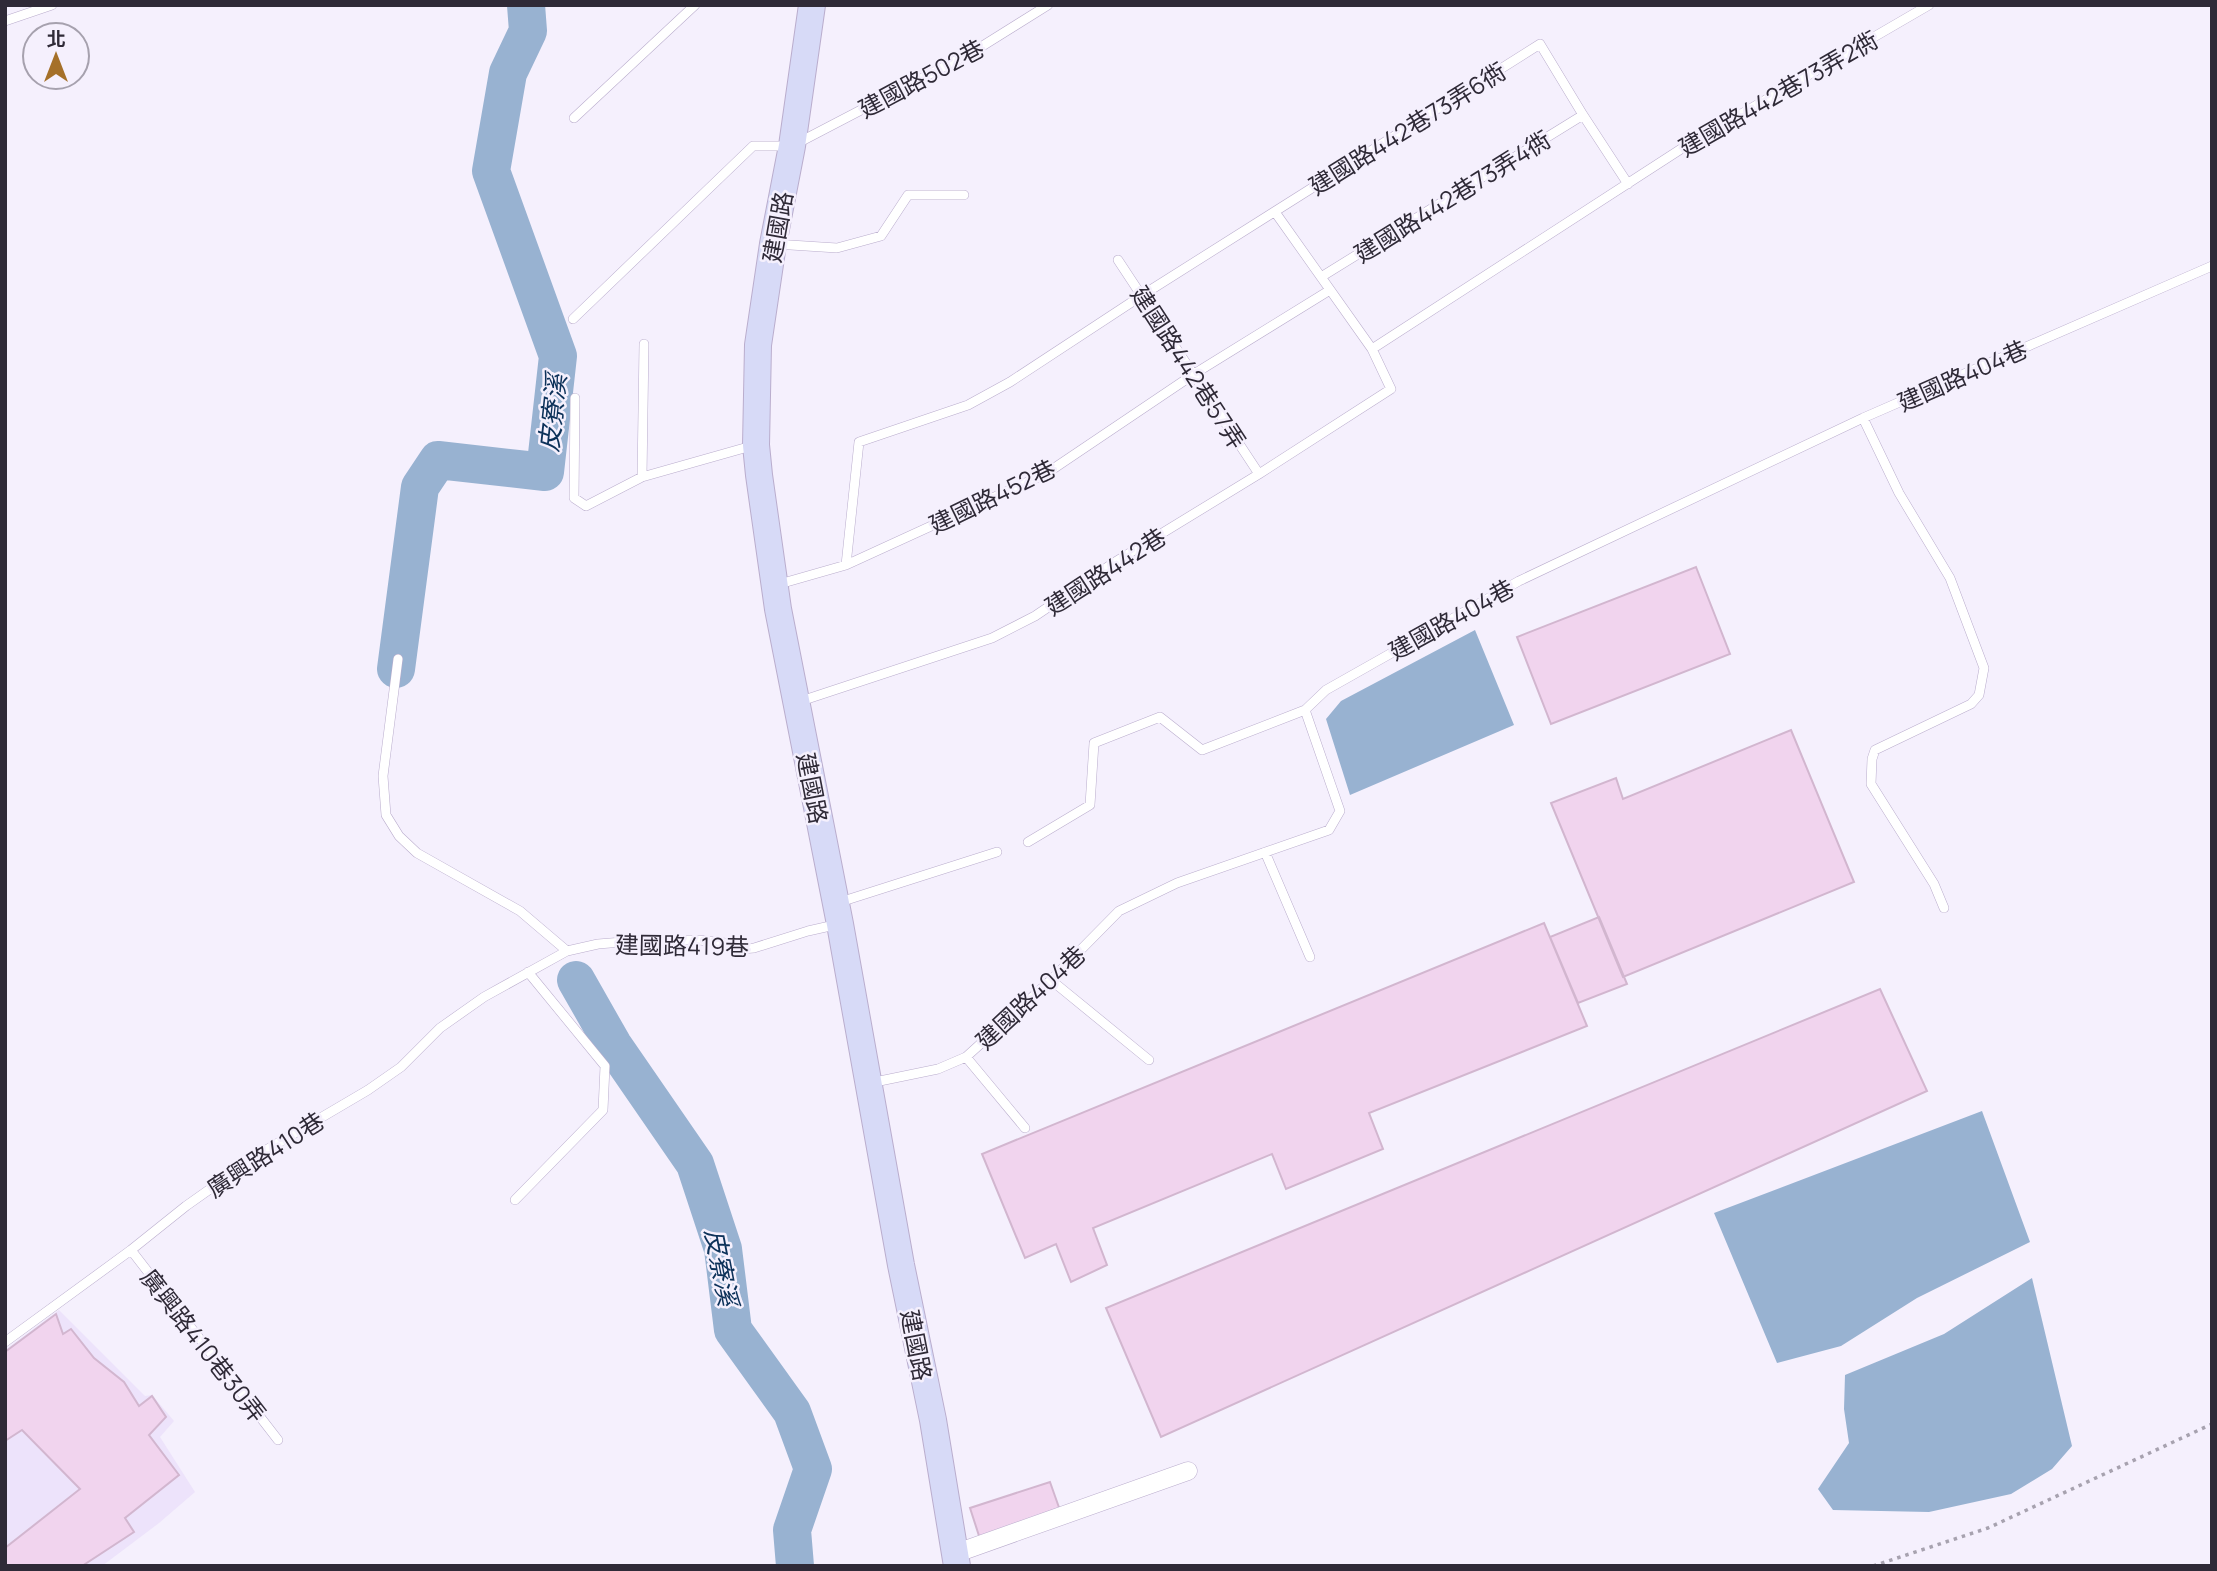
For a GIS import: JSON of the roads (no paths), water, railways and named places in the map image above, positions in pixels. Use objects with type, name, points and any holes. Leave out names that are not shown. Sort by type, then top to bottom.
[{"type":"street","name":"建國路","points":[[812,5],[792,146],[773,244],[758,345],[756,445],[774,586],[838,913],[896,1240],[933,1420],[956,1560]]},
{"type":"street","points":[[956,1560],[1188,1471]]},
{"type":"lane","points":[[5,21],[52,5]]},
{"type":"lane","points":[[574,118],[695,5]]},
{"type":"lane","name":"建國路502巷","points":[[792,146],[976,50],[1048,5]]},
{"type":"lane","name":"建國路442巷73弄2衖","points":[[1372,349],[1681,149],[1929,5]]},
{"type":"lane","name":"建國路442巷73弄6衖","points":[[846,565],[859,442],[968,405],[1010,382],[1539,44],[1583,115]]},
{"type":"lane","points":[[1583,115],[1628,184]]},
{"type":"lane","name":"建國路442巷73弄4衖","points":[[1321,277],[1583,115]]},
{"type":"lane","points":[[573,319],[753,146],[792,146]]},
{"type":"lane","points":[[773,244],[837,248],[881,236],[908,195],[964,195]]},
{"type":"lane","points":[[1275,212],[1372,349]]},
{"type":"lane","name":"建國路442巷57弄","points":[[1118,260],[1259,474]]},
{"type":"lane","name":"建國路404巷","points":[[869,1083],[937,1069],[966,1057],[1051,980],[1119,911],[1177,883],[1329,830],[1340,811],[1305,710],[1326,690],[1519,580],[1863,418],[2212,266]]},
{"type":"lane","name":"建國路452巷","points":[[774,586],[846,565],[1047,473],[1194,374],[1330,290]]},
{"type":"lane","points":[[642,477],[644,344]]},
{"type":"lane","name":"建國路442巷","points":[[796,703],[1003,632],[1035,617],[1115,562],[1391,389],[1372,349]]},
{"type":"lane","points":[[575,398],[574,498],[586,506],[642,477],[756,445]]},
{"type":"lane","points":[[1863,418],[1899,493],[1950,578],[1984,668],[1979,695],[1971,704],[1875,750],[1872,759],[1871,784],[1934,884],[1944,908]]},
{"type":"lane","points":[[398,659],[383,776],[386,815],[398,836],[416,853],[520,911],[567,951]]},
{"type":"lane","points":[[1028,842],[1090,804],[1094,743],[1160,717],[1202,750],[1305,710]]},
{"type":"lane","name":"建國路419巷","points":[[528,972],[567,951],[598,944],[698,940],[721,942],[741,950],[754,948],[808,931],[838,913],[997,852]]},
{"type":"lane","points":[[1265,852],[1310,957]]},
{"type":"lane","points":[[515,1200],[603,1110],[605,1066],[528,972]]},
{"type":"lane","name":"廣興路410巷","points":[[5,1342],[131,1250],[186,1206],[261,1153],[401,1068],[440,1028],[484,997],[528,972]]},
{"type":"lane","points":[[1051,980],[1149,1059]]},
{"type":"lane","points":[[966,1057],[1025,1128]]},
{"type":"lane","name":"廣興路410巷30弄","points":[[131,1250],[278,1440]]},
{"type":"water","points":[[1475,630],[1514,725],[1350,795],[1326,719],[1341,701]]},
{"type":"water","points":[[1982,1111],[2030,1242],[1917,1298],[1841,1346],[1777,1363],[1714,1213]]},
{"type":"water","points":[[2032,1278],[2072,1446],[2052,1469],[2011,1494],[1929,1512],[1833,1510],[1818,1489],[1849,1443],[1844,1409],[1845,1375],[1944,1334]]},
{"type":"waterway","name":"皮寮溪","points":[[396,669],[420,487],[438,460],[545,472],[558,356],[491,171],[508,73],[528,31],[526,5]]},
{"type":"waterway","name":"皮寮溪","points":[[576,980],[613,1045],[695,1164],[723,1249],[733,1330],[792,1412],[813,1469],[792,1530],[795,1566]]}]
